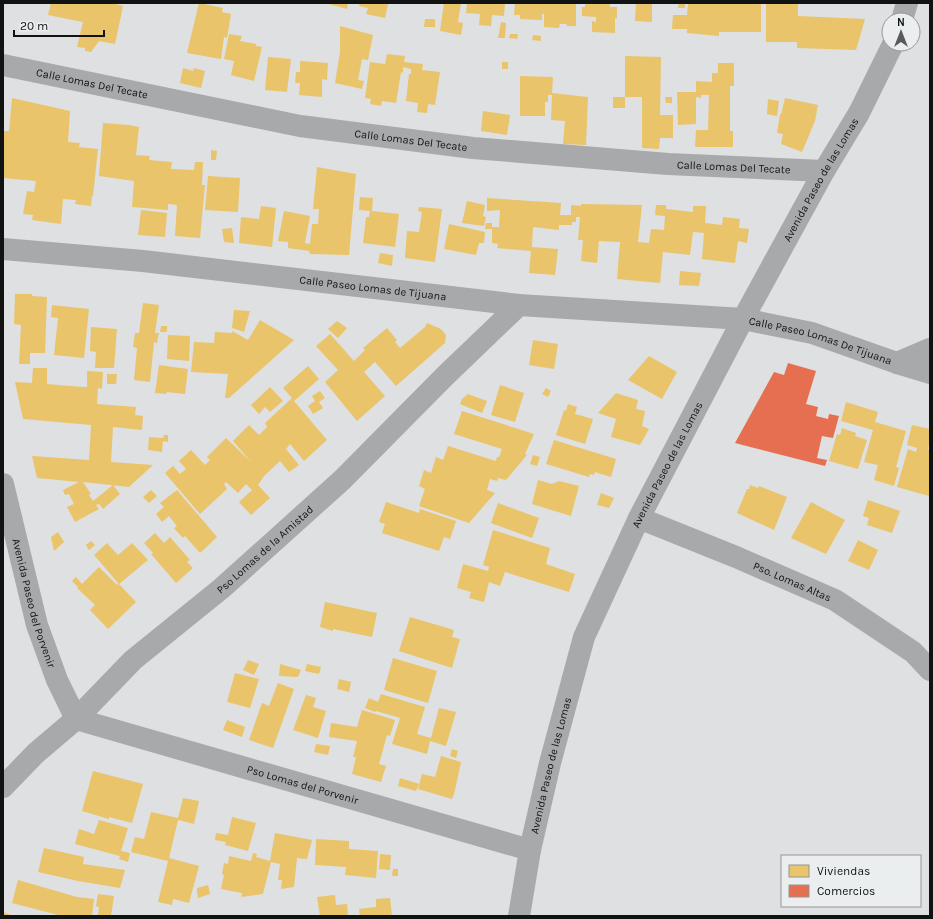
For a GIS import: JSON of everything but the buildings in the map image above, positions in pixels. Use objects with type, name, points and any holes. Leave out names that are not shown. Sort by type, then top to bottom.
[{"type":"street","name":"Avenida Paseo de las Lomas","points":[[519,916],[530,850],[550,763],[584,637],[639,518],[743,319],[824,171],[859,113],[889,52]]},
{"type":"street","name":"Calle Lomas Del Tecate","points":[[3,65],[300,126],[481,148],[668,164],[824,171]]},
{"type":"street","name":"Calle Paseo Lomas de Tijuana","points":[[3,250],[142,261],[520,305],[743,319]]},
{"type":"street","name":"Pso Lomas de la Amistad","points":[[3,787],[36,753],[76,719],[133,660],[222,588],[342,480],[446,375],[520,305]]},
{"type":"street","name":"Calle Paseo Lomas De Tijuana","points":[[743,319],[812,333],[930,373]]},
{"type":"street","name":"Calle Paseo Lomas De Tijuana","points":[[897,363],[930,349]]},
{"type":"street","name":"Avenida Paseo del Porvenir","points":[[3,484],[37,625],[57,680],[76,719]]},
{"type":"street","name":"Pso. Lomas Altas","points":[[639,518],[736,557],[835,600],[913,652],[930,670]]},
{"type":"street","name":"Pso Lomas del Porvenir","points":[[76,719],[530,850]]}]
